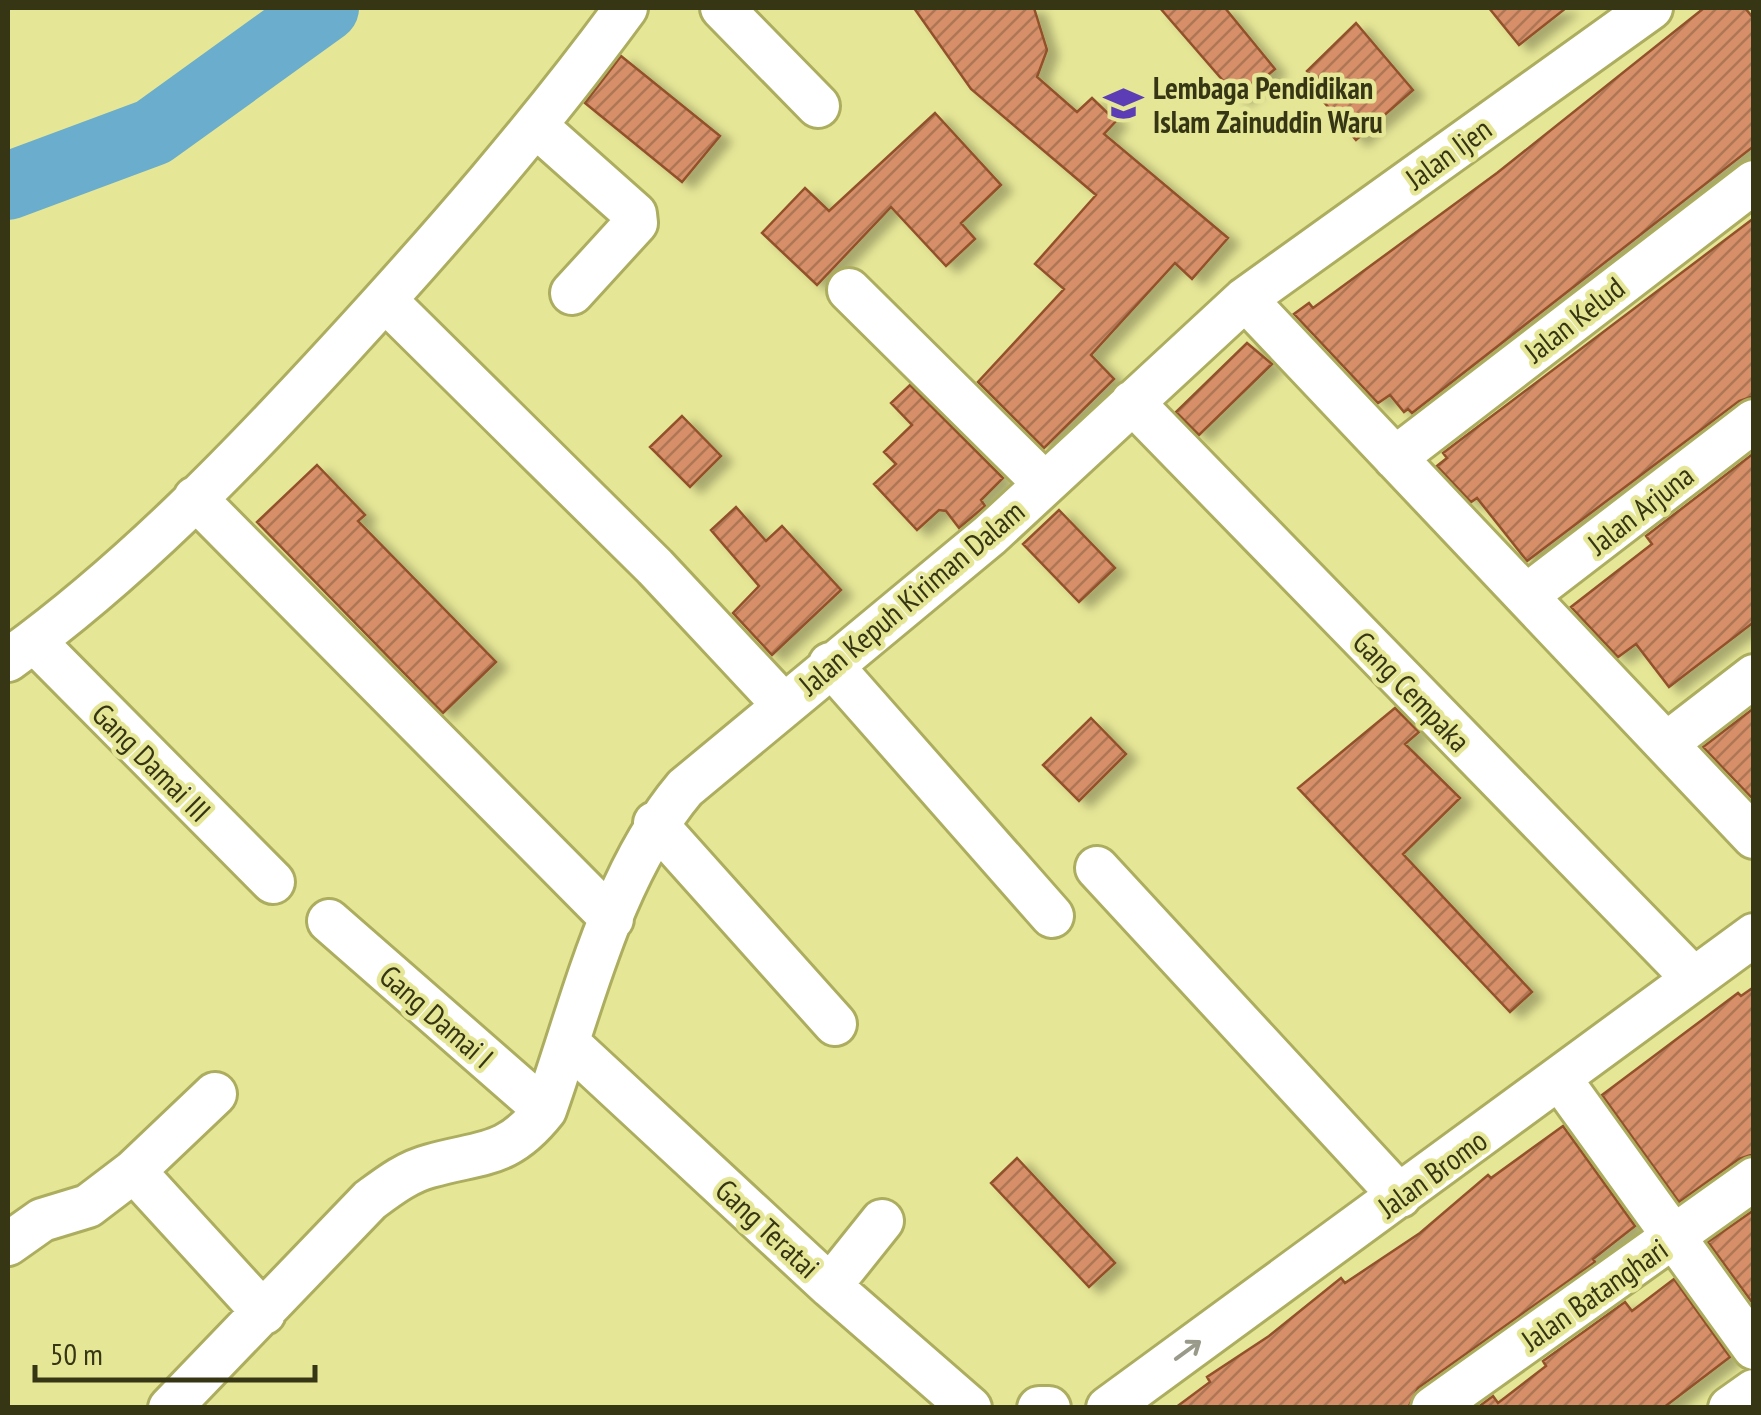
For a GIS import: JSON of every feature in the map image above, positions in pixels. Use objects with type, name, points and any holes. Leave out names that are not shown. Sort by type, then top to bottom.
[{"type":"street","points":[[21,651],[104,584],[272,424],[536,126],[626,8]]},
{"type":"street","points":[[722,8],[818,106]]},
{"type":"street","name":"Jalan Ijen","points":[[1246,299],[1651,8]]},
{"type":"street","points":[[536,126],[635,214],[636,223],[572,294]]},
{"type":"street","name":"Jalan Kelud","points":[[1395,458],[1754,182]]},
{"type":"street","points":[[850,290],[1045,484]]},
{"type":"street","points":[[1246,299],[1754,837]]},
{"type":"street","name":"Jalan Kepuh Kiriman Dalam","points":[[545,1110],[612,919],[655,823],[685,788],[990,535],[1246,299]]},
{"type":"street","points":[[385,300],[655,566],[783,704]]},
{"type":"street","name":"Gang Cempaka","points":[[1132,402],[1694,979]]},
{"type":"street","name":"Jalan Arjuna","points":[[1526,596],[1754,421]]},
{"type":"street","points":[[195,498],[612,919]]},
{"type":"street","name":"Gang Damai III","points":[[21,651],[272,882]]},
{"type":"street","points":[[830,664],[1052,916]]},
{"type":"street","points":[[1666,744],[1754,676]]},
{"type":"street","points":[[655,823],[835,1024]]},
{"type":"street","points":[[1097,868],[1400,1196]]},
{"type":"street","name":"Gang Damai I","points":[[328,921],[545,1110]]},
{"type":"street","name":"Jalan Bromo","points":[[1108,1408],[1754,935]]},
{"type":"street","name":"Gang Teratai","points":[[569,1044],[830,1286],[970,1408]]},
{"type":"street","points":[[1560,1079],[1754,1348]]},
{"type":"street","points":[[8,1244],[42,1220],[88,1206],[134,1171],[216,1094]]},
{"type":"street","points":[[170,1408],[370,1200],[396,1180],[429,1166],[502,1150],[525,1134],[545,1110]]},
{"type":"street","points":[[134,1171],[264,1313]]},
{"type":"street","name":"Jalan Batanghari","points":[[1432,1408],[1754,1178]]},
{"type":"street","points":[[830,1286],[882,1221]]},
{"type":"street","points":[[1730,1408],[1754,1391]]},
{"type":"street","points":[[1039,1408],[1049,1408]]},
{"type":"building","points":[[914,8],[1034,8],[1047,50],[1037,77],[1077,112],[1092,98],[1116,121],[1104,134],[1228,238],[1192,279],[1175,263],[1091,355],[1114,379],[1044,448],[978,382],[1064,289],[1035,264],[1096,195],[971,89]]},
{"type":"building","points":[[1160,8],[1225,8],[1275,69],[1239,99]]},
{"type":"building","points":[[1489,8],[1566,8],[1519,45]]},
{"type":"building","points":[[1704,8],[1745,8],[1754,19],[1754,146],[1412,413],[1408,409],[1404,412],[1390,395],[1378,403],[1294,314],[1309,303],[1313,308],[1497,173]]},
{"type":"building","points":[[1356,23],[1413,90],[1356,140],[1324,102],[1329,97],[1307,71]]},
{"type":"building","points":[[621,56],[720,136],[682,182],[585,103]]},
{"type":"building","points":[[935,113],[1001,185],[961,223],[975,239],[946,266],[891,207],[817,285],[762,233],[805,188],[829,211]]},
{"type":"building","points":[[1754,218],[1754,396],[1739,401],[1527,561],[1477,498],[1471,502],[1437,466],[1447,458],[1443,453]]},
{"type":"building","points":[[1247,343],[1272,364],[1199,435],[1176,412]]},
{"type":"building","points":[[910,385],[1003,478],[981,500],[985,506],[959,528],[946,511],[939,510],[917,530],[874,484],[896,464],[884,452],[912,425],[891,403]]},
{"type":"building","points":[[682,416],[721,456],[690,487],[650,447]]},
{"type":"building","points":[[1754,453],[1754,622],[1669,687],[1636,644],[1618,657],[1571,607],[1652,544],[1646,536]]},
{"type":"building","points":[[317,465],[365,515],[358,521],[496,662],[443,713],[257,522]]},
{"type":"building","points":[[736,507],[766,541],[782,526],[841,590],[772,655],[733,613],[759,586],[711,530]]},
{"type":"building","points":[[1059,510],[1115,568],[1079,602],[1023,544]]},
{"type":"building","points":[[1395,708],[1419,732],[1405,744],[1460,798],[1403,854],[1532,992],[1510,1012],[1298,788]]},
{"type":"building","points":[[1754,708],[1754,800],[1703,747]]},
{"type":"building","points":[[1091,718],[1126,754],[1079,801],[1043,765]]},
{"type":"building","points":[[1754,987],[1754,1154],[1739,1159],[1679,1202],[1602,1095],[1738,993],[1741,996]]},
{"type":"building","points":[[1563,1126],[1635,1226],[1593,1259],[1595,1262],[1418,1388],[1408,1408],[1175,1408],[1210,1382],[1207,1377],[1269,1336],[1341,1278],[1345,1283],[1420,1233],[1488,1175],[1491,1178]]},
{"type":"building","points":[[1017,1158],[1115,1263],[1089,1287],[991,1183]]},
{"type":"building","points":[[1754,1210],[1754,1305],[1708,1242]]},
{"type":"building","points":[[1674,1279],[1730,1357],[1663,1408],[1477,1408],[1493,1396],[1498,1403],[1546,1366],[1543,1361],[1625,1302],[1632,1311]]},
{"type":"waterway","points":[[8,186],[153,132],[325,8]]},
{"type":"place","name":"Lembaga Pendidikan Islam Zainuddin Waru","points":[[1123,104]]}]
